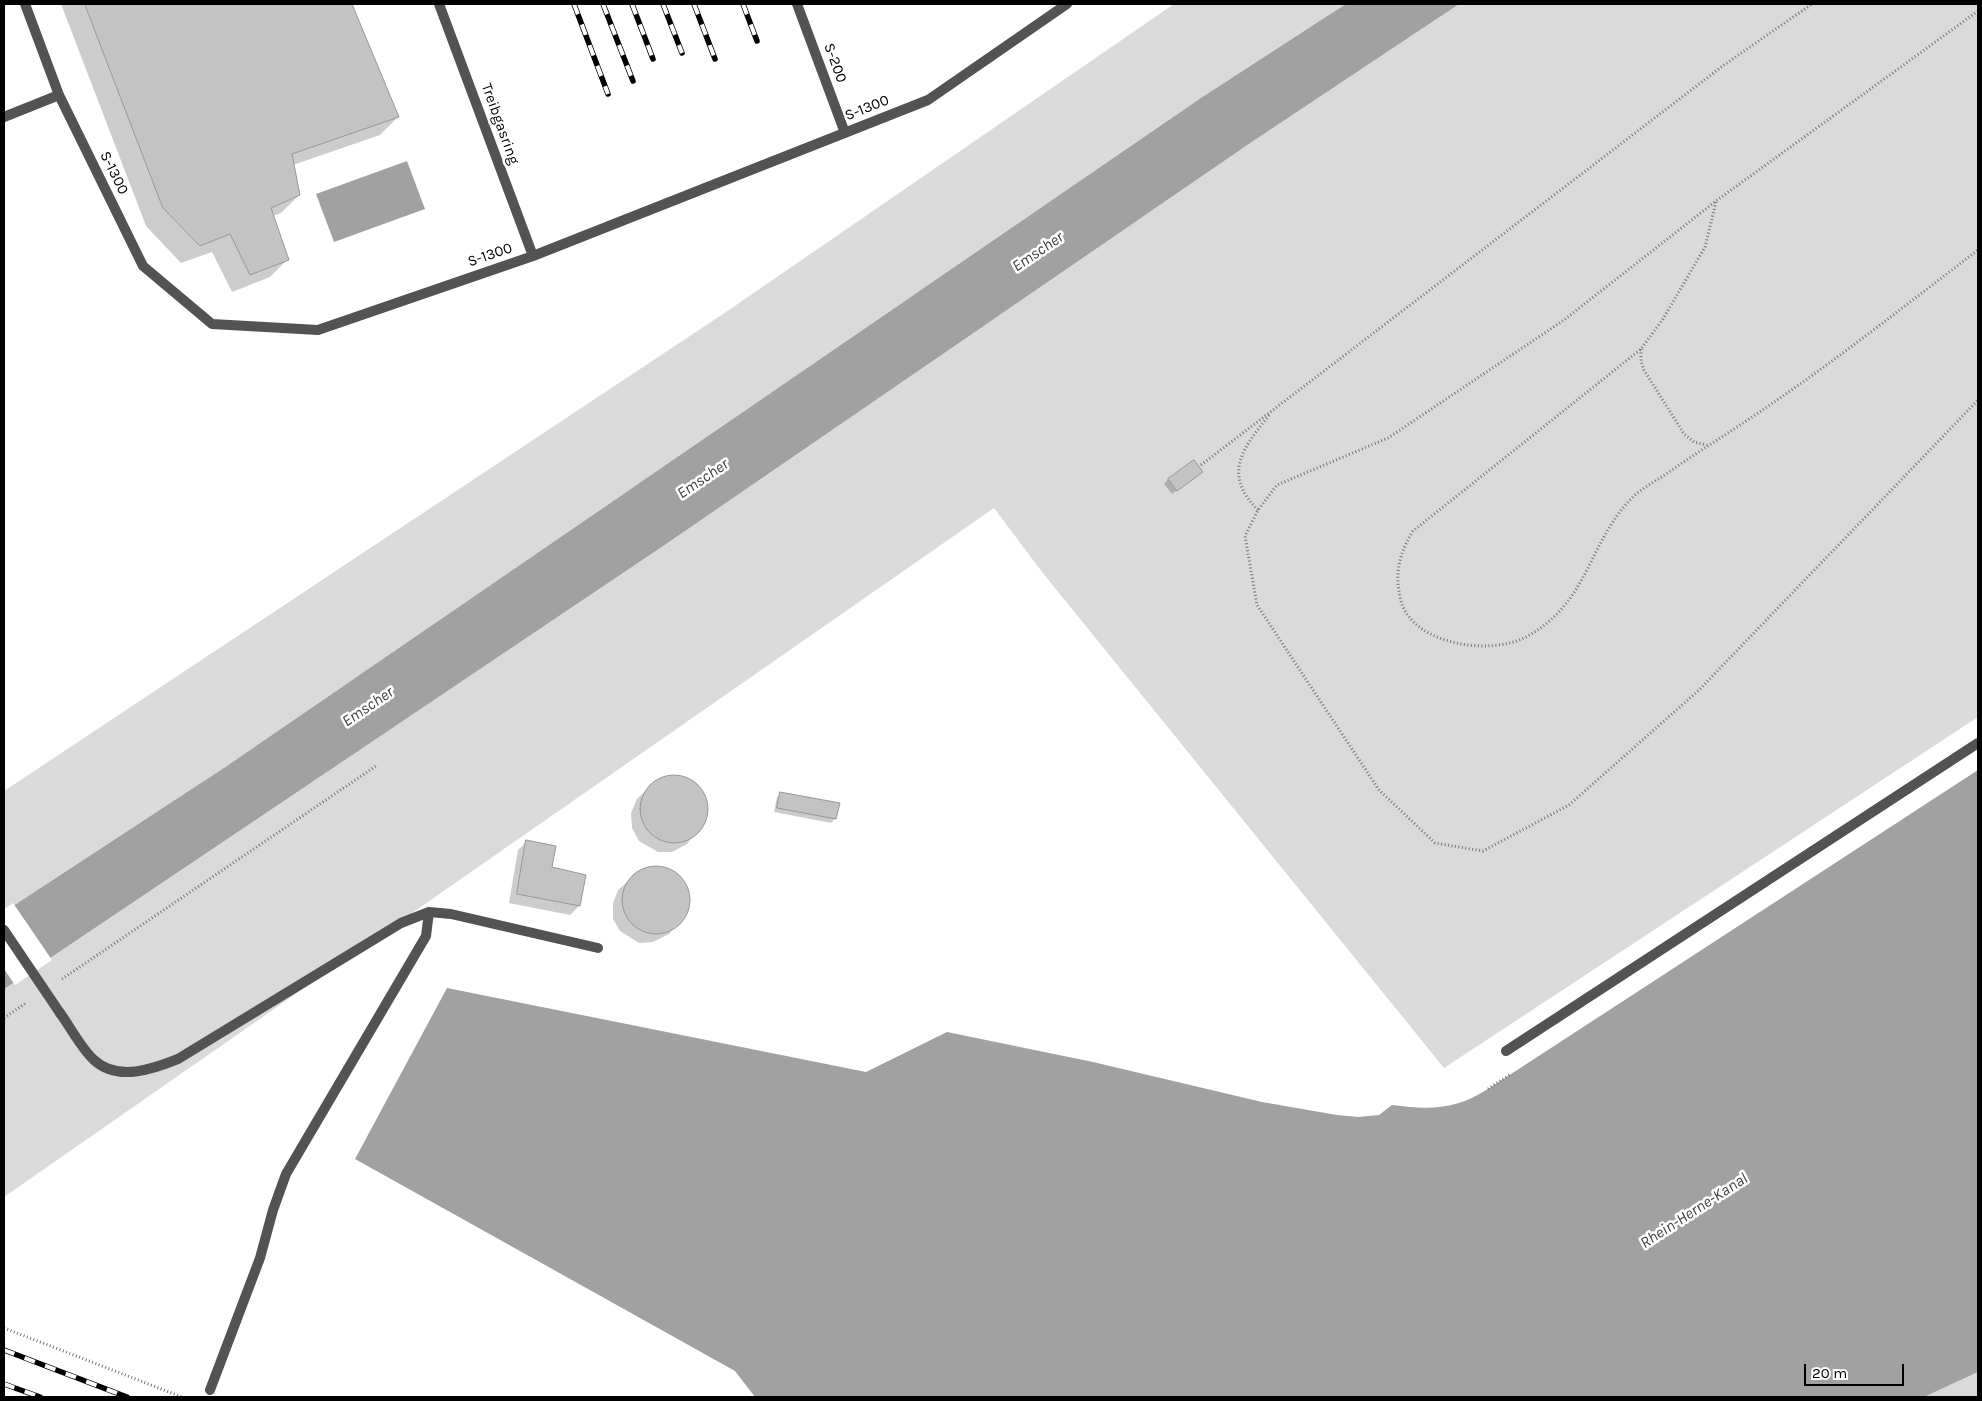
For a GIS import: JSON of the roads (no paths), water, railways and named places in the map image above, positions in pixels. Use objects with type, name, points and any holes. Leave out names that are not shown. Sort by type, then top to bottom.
[{"type":"lane","points":[[4,117],[59,95],[25,4]]},
{"type":"lane","name":"Treibgasring","points":[[439,4],[533,256]]},
{"type":"lane","name":"S-200","points":[[797,4],[845,132]]},
{"type":"lane","name":"S-1300","points":[[59,95],[143,266],[212,324],[318,330],[533,256],[928,100],[1067,4]]},
{"type":"lane","points":[[1506,1051],[1978,743]]},
{"type":"lane","points":[[210,1390],[260,1258],[273,1210],[286,1174],[426,936],[429,912]]},
{"type":"lane","points":[[4,930],[95,1061],[117,1071],[148,1071],[178,1059],[401,922],[429,912],[451,914],[598,948]]},
{"type":"water","name":"Emscher","points":[[1346,4],[1459,4],[1253,141],[663,546],[4,989],[4,912],[224,768],[1201,98]]},
{"type":"water","points":[[407,161],[425,209],[334,242],[316,194]]},
{"type":"water","name":"Rhein-Herne-Kanal","points":[[1978,770],[1978,1372],[1924,1397],[755,1397],[735,1371],[355,1159],[447,988],[866,1072],[947,1032],[1093,1062],[1262,1102],[1337,1115],[1358,1117],[1379,1115],[1392,1105],[1430,1108],[1453,1105],[1488,1089]]},
{"type":"railway","points":[[574,4],[608,94]]},
{"type":"railway","points":[[603,4],[633,81]]},
{"type":"railway","points":[[632,4],[653,59]]},
{"type":"railway","points":[[663,4],[682,53]]},
{"type":"railway","points":[[694,4],[715,59]]},
{"type":"railway","points":[[743,4],[757,41]]},
{"type":"railway","points":[[4,1350],[127,1397]]},
{"type":"railway","points":[[4,1384],[40,1397]]}]
